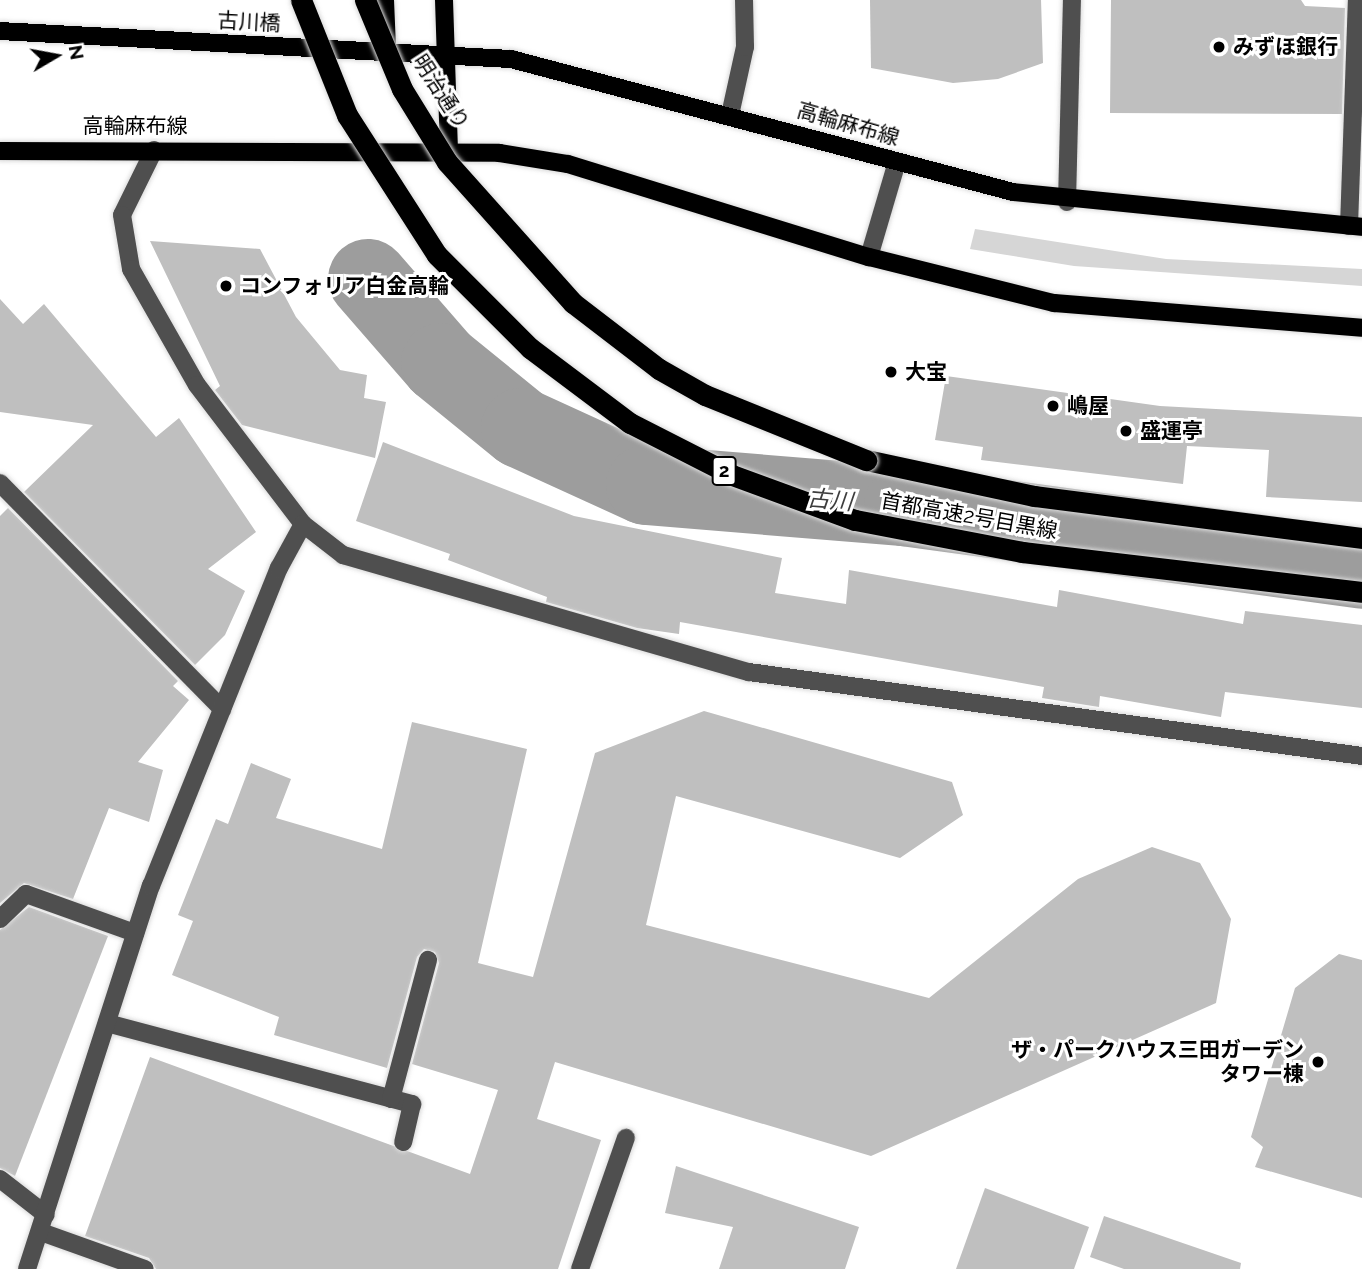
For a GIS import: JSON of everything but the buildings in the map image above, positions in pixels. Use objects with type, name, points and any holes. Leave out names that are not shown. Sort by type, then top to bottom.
[{"type":"highway","name":"首都高速2号目黒線","points":[[301,0],[347,115],[437,255],[530,348],[642,429],[780,496],[855,520],[1022,552],[1362,592]]},
{"type":"highway","name":"首都高速2号目黒線","points":[[365,0],[402,89],[486,213],[573,303],[659,369],[705,395],[801,438],[922,475],[1034,496],[1362,538]]},
{"type":"main road","name":"明治通り","points":[[385,0],[387,51],[449,148]]},
{"type":"main road","name":"明治通り","points":[[444,0],[449,148]]},
{"type":"main road","name":"古川橋","points":[[0,31],[325,48]]},
{"type":"main road","name":"高輪麻布線","points":[[325,48],[445,54],[549,64],[897,162],[1067,202],[1356,226]]},
{"type":"main road","name":"高輪麻布線","points":[[0,139],[61,149]]},
{"type":"main road","name":"高輪麻布線","points":[[0,151],[449,148]]},
{"type":"main road","points":[[449,148],[568,164],[869,257],[1054,303],[1362,328]]},
{"type":"street","points":[[730,115],[745,47],[744,0]]},
{"type":"street","points":[[1067,202],[1072,0]]},
{"type":"street","points":[[1356,226],[1357,0]]},
{"type":"street","points":[[154,149],[122,215],[131,269],[197,385],[303,524],[343,555],[749,672],[1362,757]]},
{"type":"street","points":[[869,257],[897,162]]},
{"type":"street","points":[[0,483],[222,709]]},
{"type":"street","points":[[27,1269],[135,933],[279,568],[303,524]]},
{"type":"street","points":[[0,919],[26,894],[135,933]]},
{"type":"street","points":[[391,1098],[428,960]]},
{"type":"street","points":[[107,1023],[412,1104],[403,1142]]},
{"type":"street","points":[[580,1269],[626,1138]]},
{"type":"street","points":[[0,1180],[46,1215]]},
{"type":"street","points":[[41,1232],[145,1269]]},
{"type":"shaded area","points":[[975,229],[1166,259],[1362,269],[1362,286],[1074,266],[970,249]]},
{"type":"waterway","name":"古川","points":[[368,279],[441,363],[521,428],[646,485],[904,506],[1362,569]]},
{"type":"place","name":"みずほ銀行","points":[[1219,47]]},
{"type":"place","name":"コンフォリア白金高輪","points":[[226,286]]},
{"type":"place","name":"大宝","points":[[891,372]]},
{"type":"place","name":"嶋屋","points":[[1053,406]]},
{"type":"place","name":"盛運亭","points":[[1126,431]]},
{"type":"place","name":"ザ・パークハウス三田ガーデン タワー棟","points":[[1318,1062]]}]
